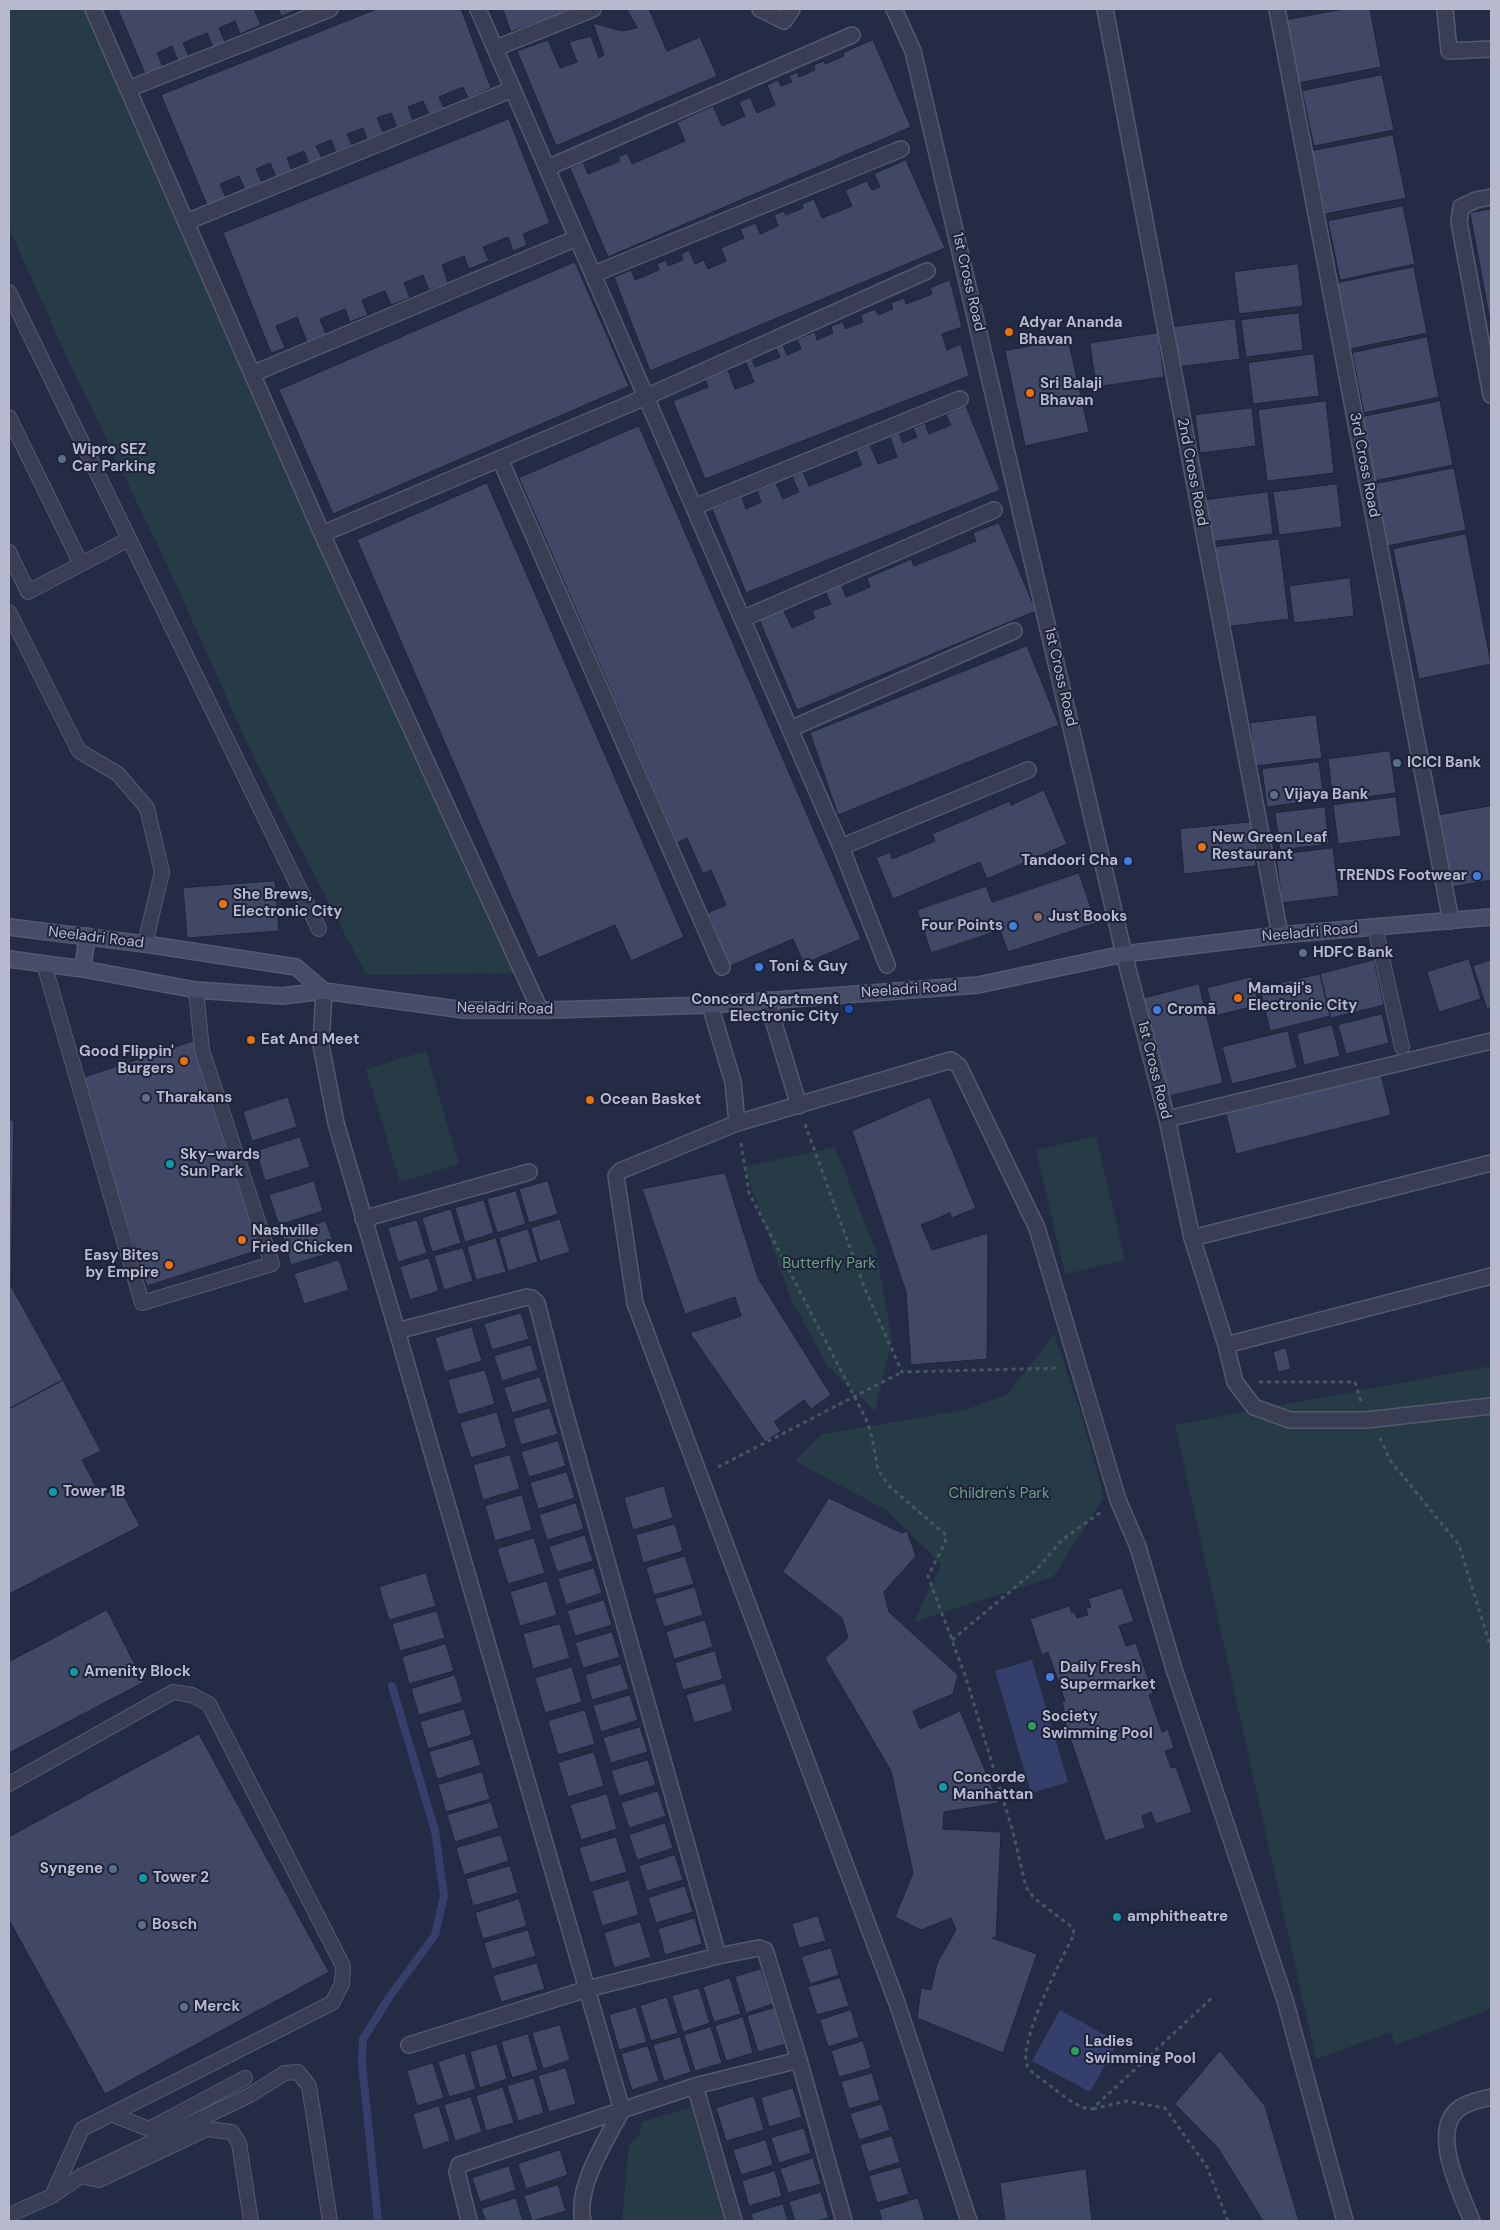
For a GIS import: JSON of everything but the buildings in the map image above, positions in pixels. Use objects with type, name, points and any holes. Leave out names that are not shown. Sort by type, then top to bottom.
[{"type":"main road","name":"Neeladri Road","points":[[9,959],[83,969],[196,990],[282,996],[324,991],[464,1010],[540,1010],[710,1005],[978,985],[1124,954],[1280,935],[1491,917]]},
{"type":"main road","name":"Neeladri Road","points":[[9,927],[145,944],[296,967],[324,991]]},
{"type":"main road","points":[[83,969],[87,936]]},
{"type":"street","points":[[93,9],[322,534],[540,1010]]},
{"type":"street","points":[[128,89],[330,9]]},
{"type":"street","points":[[478,9],[841,847],[887,965]]},
{"type":"street","points":[[496,48],[593,9]]},
{"type":"street","points":[[760,9],[784,21],[792,9]]},
{"type":"street","name":"1st Cross Road","points":[[894,9],[913,50],[1124,954],[1167,1119],[1192,1238],[1226,1345],[1235,1382]]},
{"type":"street","name":"2nd Cross Road","points":[[1105,9],[1280,935]]},
{"type":"street","name":"3rd Cross Road","points":[[1277,9],[1450,921]]},
{"type":"street","points":[[1445,9],[1450,51],[1491,49]]},
{"type":"street","points":[[548,168],[852,35]]},
{"type":"street","points":[[186,222],[513,89]]},
{"type":"street","points":[[594,274],[901,149]]},
{"type":"street","points":[[1491,197],[1476,200],[1461,207],[1459,222],[1491,395]]},
{"type":"street","points":[[252,374],[577,238]]},
{"type":"street","points":[[322,534],[646,397],[927,270]]},
{"type":"street","points":[[694,507],[960,399]]},
{"type":"street","points":[[500,459],[722,968]]},
{"type":"street","points":[[742,620],[994,510]]},
{"type":"street","points":[[790,729],[1014,631]]},
{"type":"street","points":[[841,847],[1028,770]]},
{"type":"street","points":[[324,991],[321,1045],[336,1123],[622,2110],[591,2172],[581,2210],[583,2221]]},
{"type":"street","points":[[767,1000],[799,1106]]},
{"type":"street","points":[[710,1005],[733,1082],[737,1123]]},
{"type":"street","points":[[1167,1119],[1491,1041]]},
{"type":"street","points":[[969,2221],[897,2003],[635,1303],[616,1176],[620,1171],[737,1123],[946,1061],[956,1063],[1037,1228],[1118,1500],[1138,1547],[1174,1669],[1285,2000],[1345,2221]]},
{"type":"street","points":[[1192,1238],[1491,1164]]},
{"type":"street","points":[[363,1219],[529,1172]]},
{"type":"street","points":[[1226,1345],[1491,1276]]},
{"type":"street","points":[[397,1331],[527,1297],[532,1298],[537,1303],[562,1402],[718,1956]]},
{"type":"street","points":[[1235,1382],[1254,1407],[1290,1420],[1366,1420],[1491,1406]]},
{"type":"street","points":[[409,2045],[587,1989],[718,1956],[759,1948],[765,1950],[844,2221]]},
{"type":"street","points":[[469,2221],[457,2172],[459,2165],[695,2086],[798,2060]]},
{"type":"street","points":[[695,2086],[734,2221]]},
{"type":"street","points":[[1472,2221],[1454,2174],[1448,2152],[1446,2132],[1451,2118],[1464,2105],[1491,2097]]},
{"type":"lane","points":[[9,292],[319,929]]},
{"type":"lane","points":[[9,417],[81,564]]},
{"type":"lane","points":[[9,552],[28,592],[129,539]]},
{"type":"lane","points":[[9,612],[79,751],[118,774],[147,808],[162,872],[145,944]]},
{"type":"lane","points":[[1375,927],[1402,1047]]},
{"type":"lane","points":[[44,964],[142,1303],[272,1264],[202,1050],[196,990]]},
{"type":"lane","points":[[9,1784],[173,1692],[201,1699],[209,1704],[340,1958],[343,1975],[342,1984],[332,2002],[82,2129],[52,2196]]},
{"type":"lane","points":[[9,2215],[52,2196],[81,2176],[250,2095],[285,2073],[298,2072],[309,2086],[330,2221]]},
{"type":"lane","points":[[111,2114],[149,2129],[245,2078]]},
{"type":"lane","points":[[81,2176],[99,2180],[208,2129],[232,2132],[240,2143],[251,2221]]},
{"type":"path","points":[[799,1106],[865,1289],[902,1372]]},
{"type":"path","points":[[737,1123],[749,1193],[855,1397],[872,1437],[878,1470],[890,1487],[946,1534],[945,1543],[928,1576],[952,1640],[1013,1832],[1026,1887],[1034,1898],[1073,1930],[1074,1934],[1035,2018],[1025,2059],[1028,2068],[1058,2092],[1086,2109],[1126,2101],[1165,2108],[1207,2167],[1228,2221]]},
{"type":"path","points":[[699,1477],[902,1372],[1080,1368]]},
{"type":"path","points":[[1235,1382],[1354,1382],[1366,1420],[1381,1439],[1390,1460],[1459,1545],[1491,1648]]},
{"type":"path","points":[[952,1640],[1037,1569],[1062,1540],[1118,1500]]},
{"type":"path","points":[[1092,2109],[1213,1997]]},
{"type":"green space","points":[[9,9],[93,9],[525,973],[366,975],[252,754],[163,556],[69,362],[9,228]]},
{"type":"green space","points":[[426,1051],[459,1164],[400,1182],[366,1069]]},
{"type":"green space","points":[[1096,1136],[1125,1260],[1065,1274],[1036,1150]]},
{"type":"green space","name":"Butterfly Park","points":[[835,1147],[876,1251],[892,1340],[875,1411],[827,1366],[790,1297],[744,1167]]},
{"type":"green space","name":"Children's Park","points":[[1054,1334],[1082,1417],[1104,1497],[1053,1577],[914,1622],[941,1564],[886,1510],[795,1461],[822,1434],[964,1410],[1007,1395]]},
{"type":"green space","points":[[1491,1366],[1491,2009],[1395,2045],[1391,2032],[1316,2059],[1175,1425]]},
{"type":"green space","points":[[691,2107],[724,2221],[622,2221],[629,2144],[639,2136],[642,2122]]},
{"type":"water","name":"Society Swimming Pool","points":[[1032,1660],[1068,1782],[1031,1793],[995,1671]]},
{"type":"water","name":"Ladies Swimming Pool","points":[[1060,2010],[1118,2042],[1090,2092],[1032,2061]]},
{"type":"waterway","points":[[378,2221],[362,2063],[363,2039],[390,1996],[435,1935],[444,1896],[435,1831],[392,1686]]},
{"type":"place","name":"Adyar Ananda Bhavan","points":[[1009,332]]},
{"type":"place","name":"Sri Balaji Bhavan","points":[[1030,393]]},
{"type":"place","name":"Wipro SEZ Car Parking","points":[[62,459]]},
{"type":"place","name":"ICICI Bank","points":[[1397,763]]},
{"type":"place","name":"Vijaya Bank","points":[[1274,795]]},
{"type":"place","name":"New Green Leaf Restaurant","points":[[1202,847]]},
{"type":"place","name":"Tandoori Cha","points":[[1128,861]]},
{"type":"place","name":"TRENDS Footwear","points":[[1477,876]]},
{"type":"place","name":"She Brews, Electronic City","points":[[223,904]]},
{"type":"place","name":"Just Books","points":[[1038,917]]},
{"type":"place","name":"Four Points","points":[[1013,926]]},
{"type":"place","name":"HDFC Bank","points":[[1303,953]]},
{"type":"place","name":"Toni & Guy","points":[[759,967]]},
{"type":"place","name":"Mamaji's Electronic City","points":[[1238,998]]},
{"type":"place","name":"Concord Apartment Electronic City","points":[[849,1009]]},
{"type":"place","name":"Cromā","points":[[1157,1010]]},
{"type":"place","name":"Eat And Meet","points":[[251,1040]]},
{"type":"place","name":"Good Flippin' Burgers","points":[[184,1061]]},
{"type":"place","name":"Tharakans","points":[[146,1098]]},
{"type":"place","name":"Ocean Basket","points":[[590,1100]]},
{"type":"place","name":"Sky-wards Sun Park","points":[[170,1164]]},
{"type":"place","name":"Nashville Fried Chicken","points":[[242,1240]]},
{"type":"place","name":"Easy Bites by Empire","points":[[169,1265]]},
{"type":"place","name":"Tower 1B","points":[[53,1492]]},
{"type":"place","name":"Amenity Block","points":[[74,1672]]},
{"type":"place","name":"Daily Fresh Supermarket","points":[[1050,1677]]},
{"type":"place","name":"Society Swimming Pool","points":[[1032,1726]]},
{"type":"place","name":"Concorde Manhattan","points":[[943,1787]]},
{"type":"place","name":"Syngene","points":[[113,1869]]},
{"type":"place","name":"Tower 2","points":[[143,1878]]},
{"type":"place","name":"amphitheatre","points":[[1117,1917]]},
{"type":"place","name":"Bosch","points":[[142,1925]]},
{"type":"place","name":"Merck","points":[[184,2007]]},
{"type":"place","name":"Ladies Swimming Pool","points":[[1075,2051]]}]
